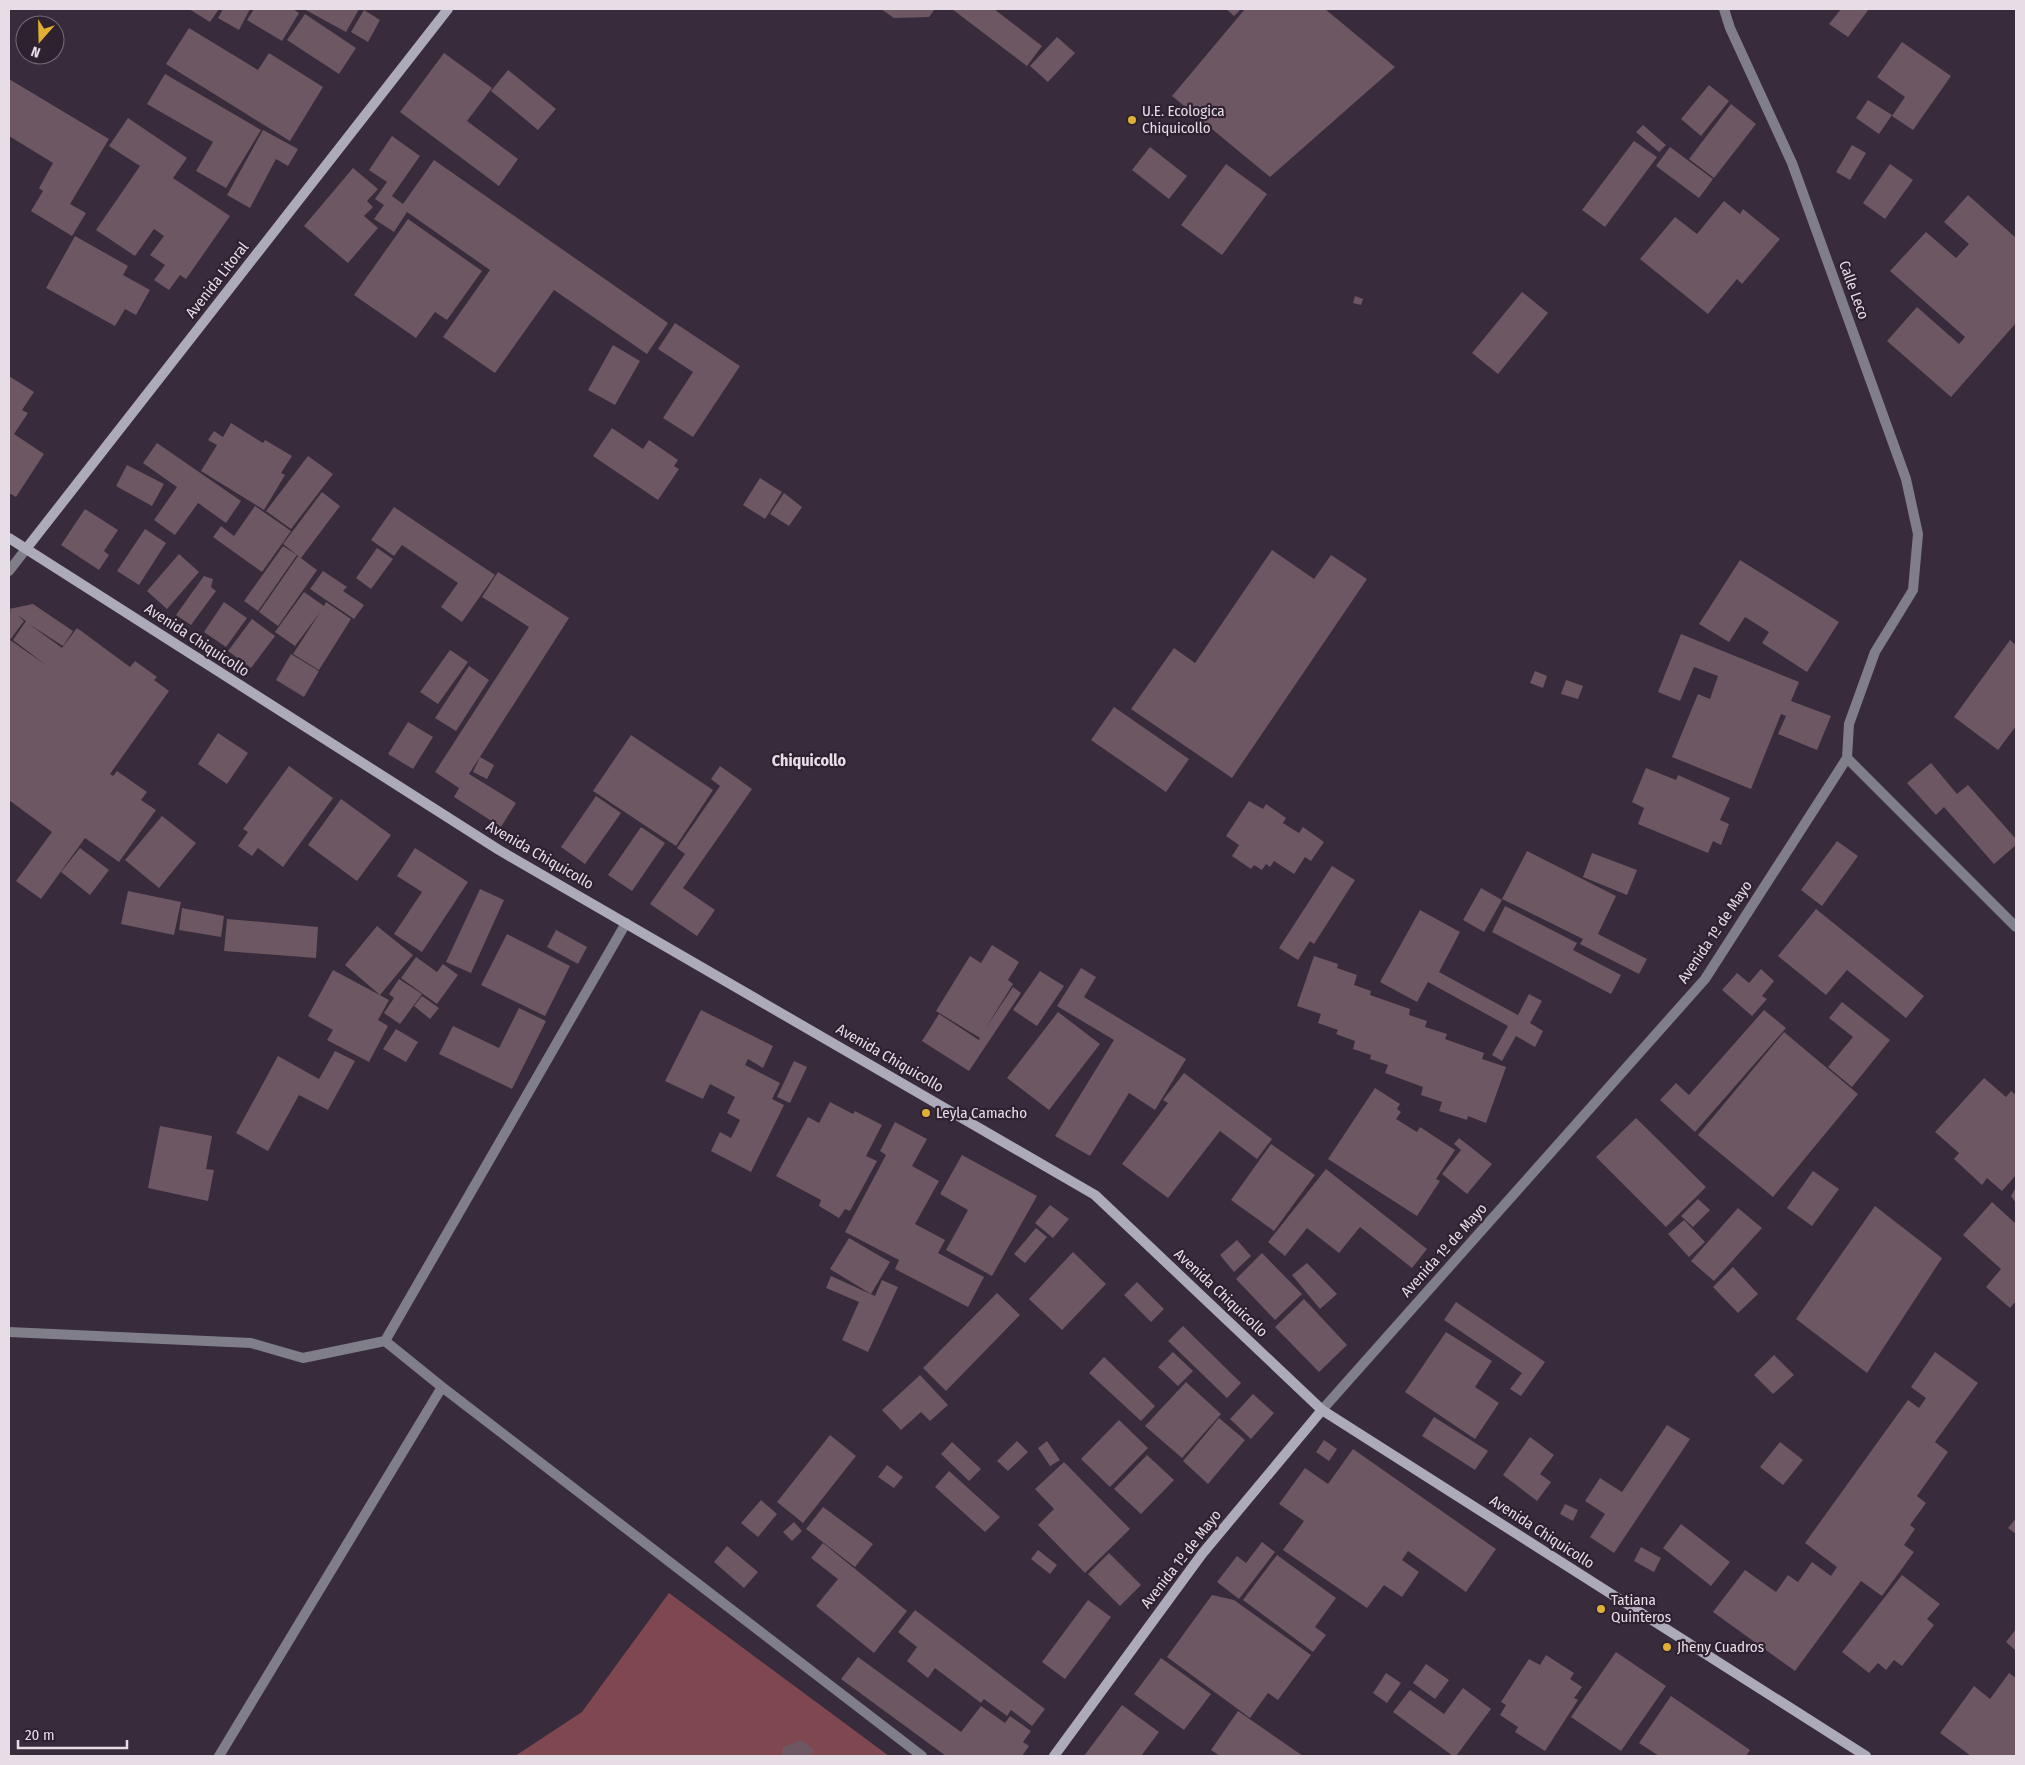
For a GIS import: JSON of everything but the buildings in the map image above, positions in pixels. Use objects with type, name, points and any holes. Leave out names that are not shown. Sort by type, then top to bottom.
[{"type":"main road","name":"Avenida Litoral","points":[[26,548],[448,9]]},
{"type":"main road","name":"Avenida Chiquicollo","points":[[9,538],[499,850],[1095,1195],[1322,1410],[1866,1756]]},
{"type":"main road","name":"Avenida 1º de Mayo","points":[[1054,1756],[1202,1554],[1322,1410]]},
{"type":"street","name":"Calle Leco","points":[[1724,9],[1730,28],[1792,163],[1906,479],[1918,534],[1913,590],[1875,652],[1849,724],[1847,758]]},
{"type":"street","name":"Avenida Litoral","points":[[9,570],[26,548]]},
{"type":"street","points":[[1847,758],[2016,927]]},
{"type":"street","name":"Avenida 1º de Mayo","points":[[1322,1410],[1705,979],[1847,758]]},
{"type":"street","points":[[9,1332],[251,1343],[303,1358],[386,1341],[626,923]]},
{"type":"street","points":[[386,1341],[442,1387],[922,1756]]},
{"type":"street","points":[[219,1756],[442,1387]]},
{"type":"shaded area","points":[[669,1593],[889,1756],[515,1756],[582,1712]]},
{"type":"place","name":"U.E. Ecologica Chiquicollo","points":[[1132,120]]},
{"type":"place","name":"Leyla Camacho","points":[[926,1113]]},
{"type":"place","name":"Tatiana Quinteros","points":[[1601,1609]]},
{"type":"place","name":"Jheny Cuadros","points":[[1667,1647]]},
{"type":"district","name":"Chiquicollo","points":[[809,760]]}]
